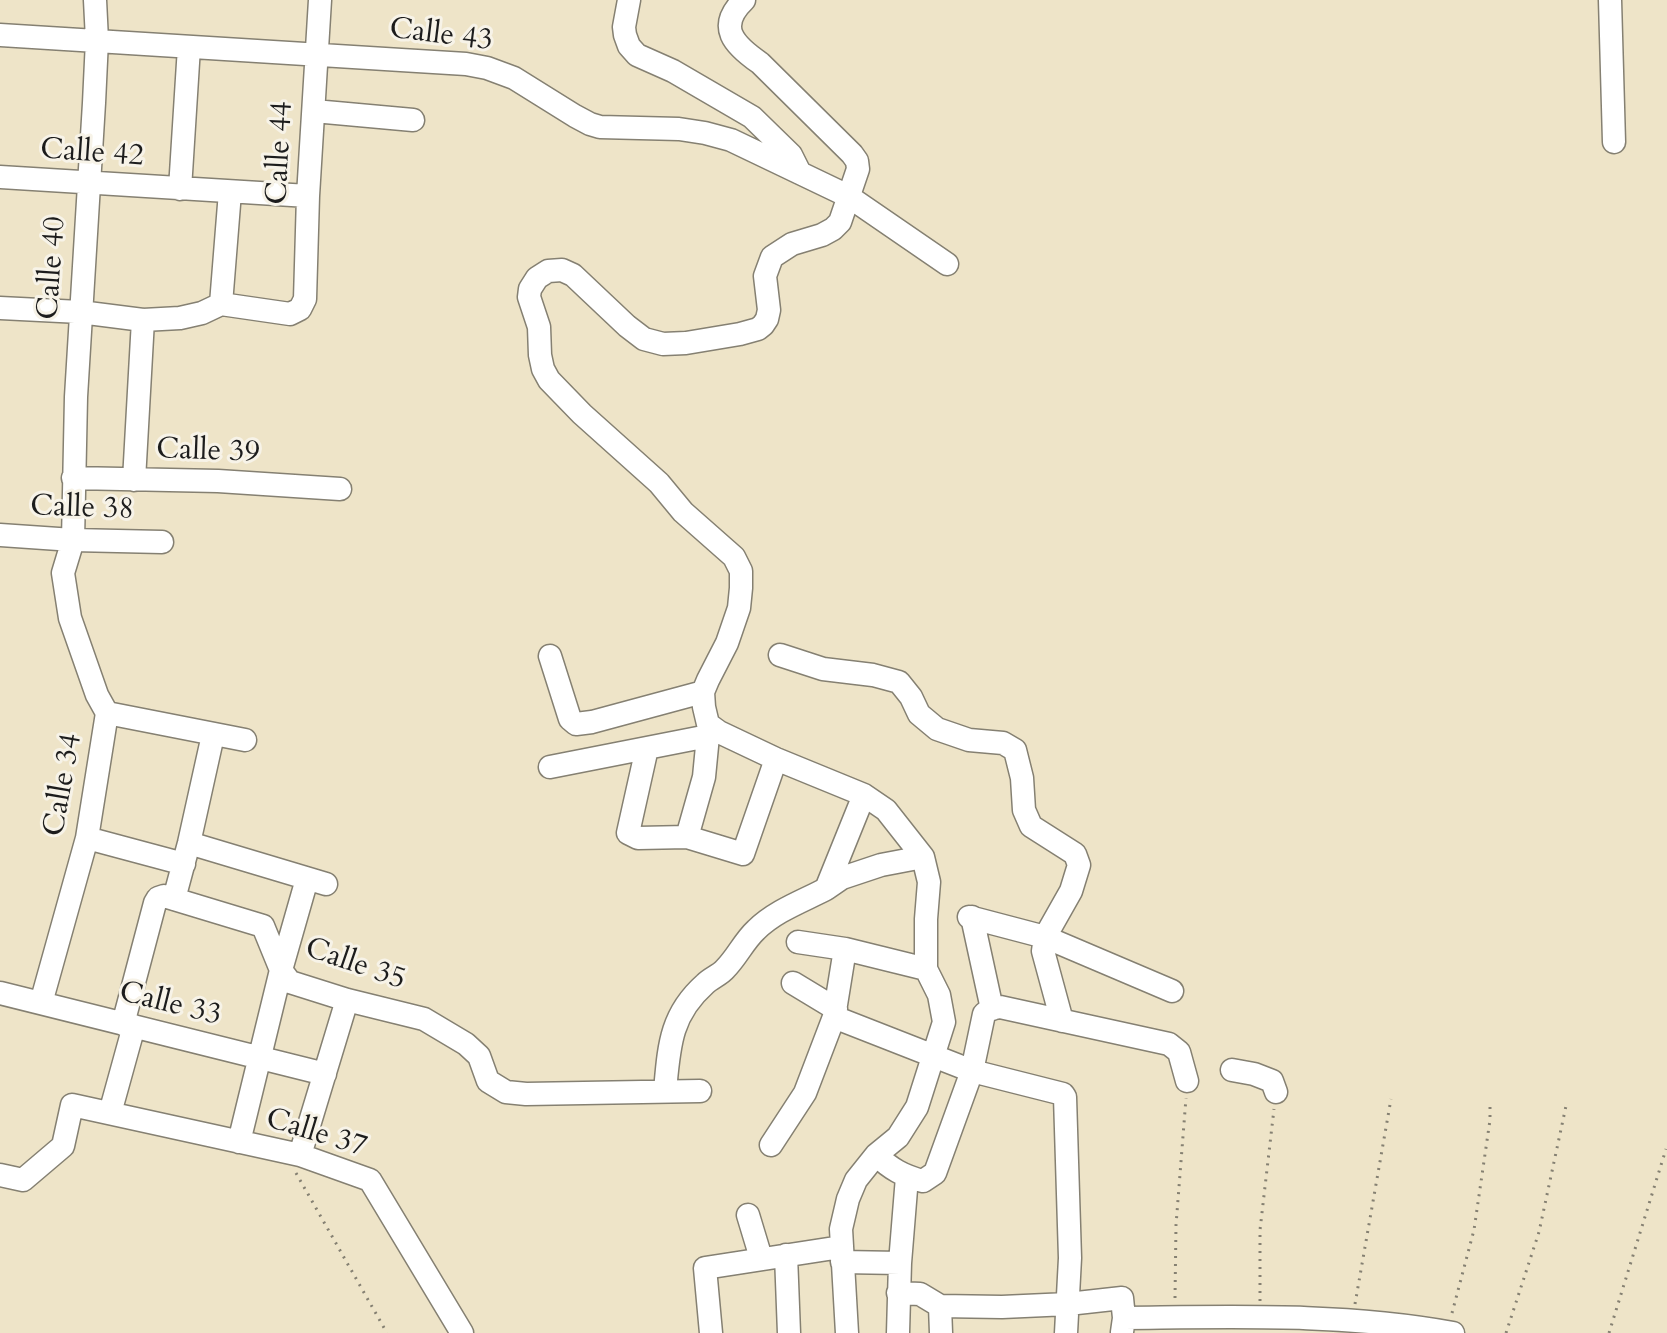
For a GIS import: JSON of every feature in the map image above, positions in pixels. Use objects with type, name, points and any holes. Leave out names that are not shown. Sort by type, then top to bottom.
[{"type":"street","name":"Calle 40","points":[[95,0],[97,40],[80,312],[73,540],[63,573],[70,618],[97,695],[107,713]]},
{"type":"street","name":"Calle 44","points":[[221,304],[290,314],[300,309],[305,299],[320,0]]},
{"type":"street","points":[[629,0],[625,35],[637,55],[673,71],[752,117],[791,155],[800,173]]},
{"type":"street","points":[[687,837],[714,734],[708,724],[703,692],[727,643],[739,608],[741,571],[734,557],[683,512],[659,483],[549,380],[540,355],[539,327],[530,305],[530,289],[537,278],[548,271],[562,270],[573,275],[644,339],[663,344],[740,334],[758,329],[767,319],[769,310],[765,276],[772,257],[792,244],[822,235],[840,222],[858,169],[857,161],[733,39],[729,24],[734,10],[744,0]]},
{"type":"street","points":[[1610,0],[1614,142]]},
{"type":"street","name":"Calle 43","points":[[0,35],[466,64],[487,68],[514,78],[590,124],[705,133],[731,140],[848,196],[947,264]]},
{"type":"street","name":"Calle 42","points":[[180,189],[189,47]]},
{"type":"street","points":[[314,111],[413,120]]},
{"type":"street","name":"Calle 42","points":[[0,177],[308,196]]},
{"type":"street","points":[[0,308],[80,312],[143,320],[180,318],[221,304],[230,192]]},
{"type":"street","points":[[134,480],[143,320]]},
{"type":"street","name":"Calle 39","points":[[73,478],[218,481],[340,489]]},
{"type":"street","name":"Calle 38","points":[[0,535],[162,542]]},
{"type":"street","points":[[780,655],[823,669],[873,675],[899,682],[919,714],[937,729],[969,740],[1003,743],[1015,750],[1022,778],[1024,810],[1031,826],[1075,854],[1079,865],[1071,891],[1045,937],[1043,951],[1062,1021]]},
{"type":"street","points":[[550,656],[570,719],[576,724],[703,692]]},
{"type":"street","name":"Calle 34","points":[[41,1003],[87,838],[107,713],[245,740]]},
{"type":"street","points":[[550,767],[714,734],[864,795],[886,810],[923,857],[929,882],[926,969],[939,995],[944,1022],[917,1107],[898,1137],[876,1155],[856,1180],[848,1199],[841,1229],[847,1333]]},
{"type":"street","points":[[110,1113],[155,903],[166,898],[186,854],[213,735]]},
{"type":"street","points":[[647,748],[628,833],[638,838],[687,837],[743,854],[776,759]]},
{"type":"street","points":[[826,889],[864,795]]},
{"type":"street","points":[[87,838],[186,854],[317,881],[281,970],[239,1142]]},
{"type":"street","points":[[665,1091],[668,1052],[679,1014],[705,984],[726,969],[758,928],[842,878],[881,865],[923,857]]},
{"type":"street","name":"Calle 35","points":[[166,898],[263,926],[281,970],[290,982],[424,1019],[466,1044],[479,1056],[488,1081],[506,1092],[700,1091]]},
{"type":"street","points":[[992,1009],[970,917],[1045,937],[1172,991]]},
{"type":"street","points":[[798,942],[845,949],[926,969]]},
{"type":"street","points":[[771,1145],[805,1093],[835,1013],[845,949]]},
{"type":"street","points":[[793,983],[835,1013],[932,1055],[972,1071],[1063,1094],[1070,1258],[1066,1333]]},
{"type":"street","name":"Calle 33","points":[[1,995],[325,1074]]},
{"type":"street","points":[[292,1153],[325,1074],[347,1000]]},
{"type":"street","points":[[876,1155],[891,1169],[907,1177],[923,1181],[935,1173],[972,1071],[984,1014],[1000,1007],[1169,1044],[1179,1052],[1187,1081]]},
{"type":"street","points":[[1232,1070],[1272,1081],[1276,1092]]},
{"type":"street","name":"Calle 37","points":[[0,1175],[23,1180],[63,1146],[72,1105],[292,1153],[370,1180],[462,1333]]},
{"type":"street","points":[[898,1333],[907,1177]]},
{"type":"street","points":[[748,1215],[761,1258]]},
{"type":"street","points":[[711,1333],[705,1268],[786,1255],[841,1255],[900,1263]]},
{"type":"street","points":[[786,1255],[789,1333]]},
{"type":"street","points":[[898,1293],[920,1294],[940,1306],[1002,1307],[1122,1298],[1123,1325],[1175,1317],[1260,1316],[1352,1319],[1450,1332]]},
{"type":"street","points":[[940,1306],[941,1333]]},
{"type":"path","points":[[1175,1317],[1176,1225],[1187,1081]]},
{"type":"path","points":[[1260,1316],[1260,1230],[1276,1092]]},
{"type":"path","points":[[1352,1319],[1391,1099]]},
{"type":"path","points":[[1450,1332],[1474,1230],[1490,1101]]},
{"type":"path","points":[[1506,1333],[1539,1232],[1566,1106]]},
{"type":"path","points":[[1609,1333],[1666,1149]]},
{"type":"path","points":[[292,1153],[387,1333]]}]
